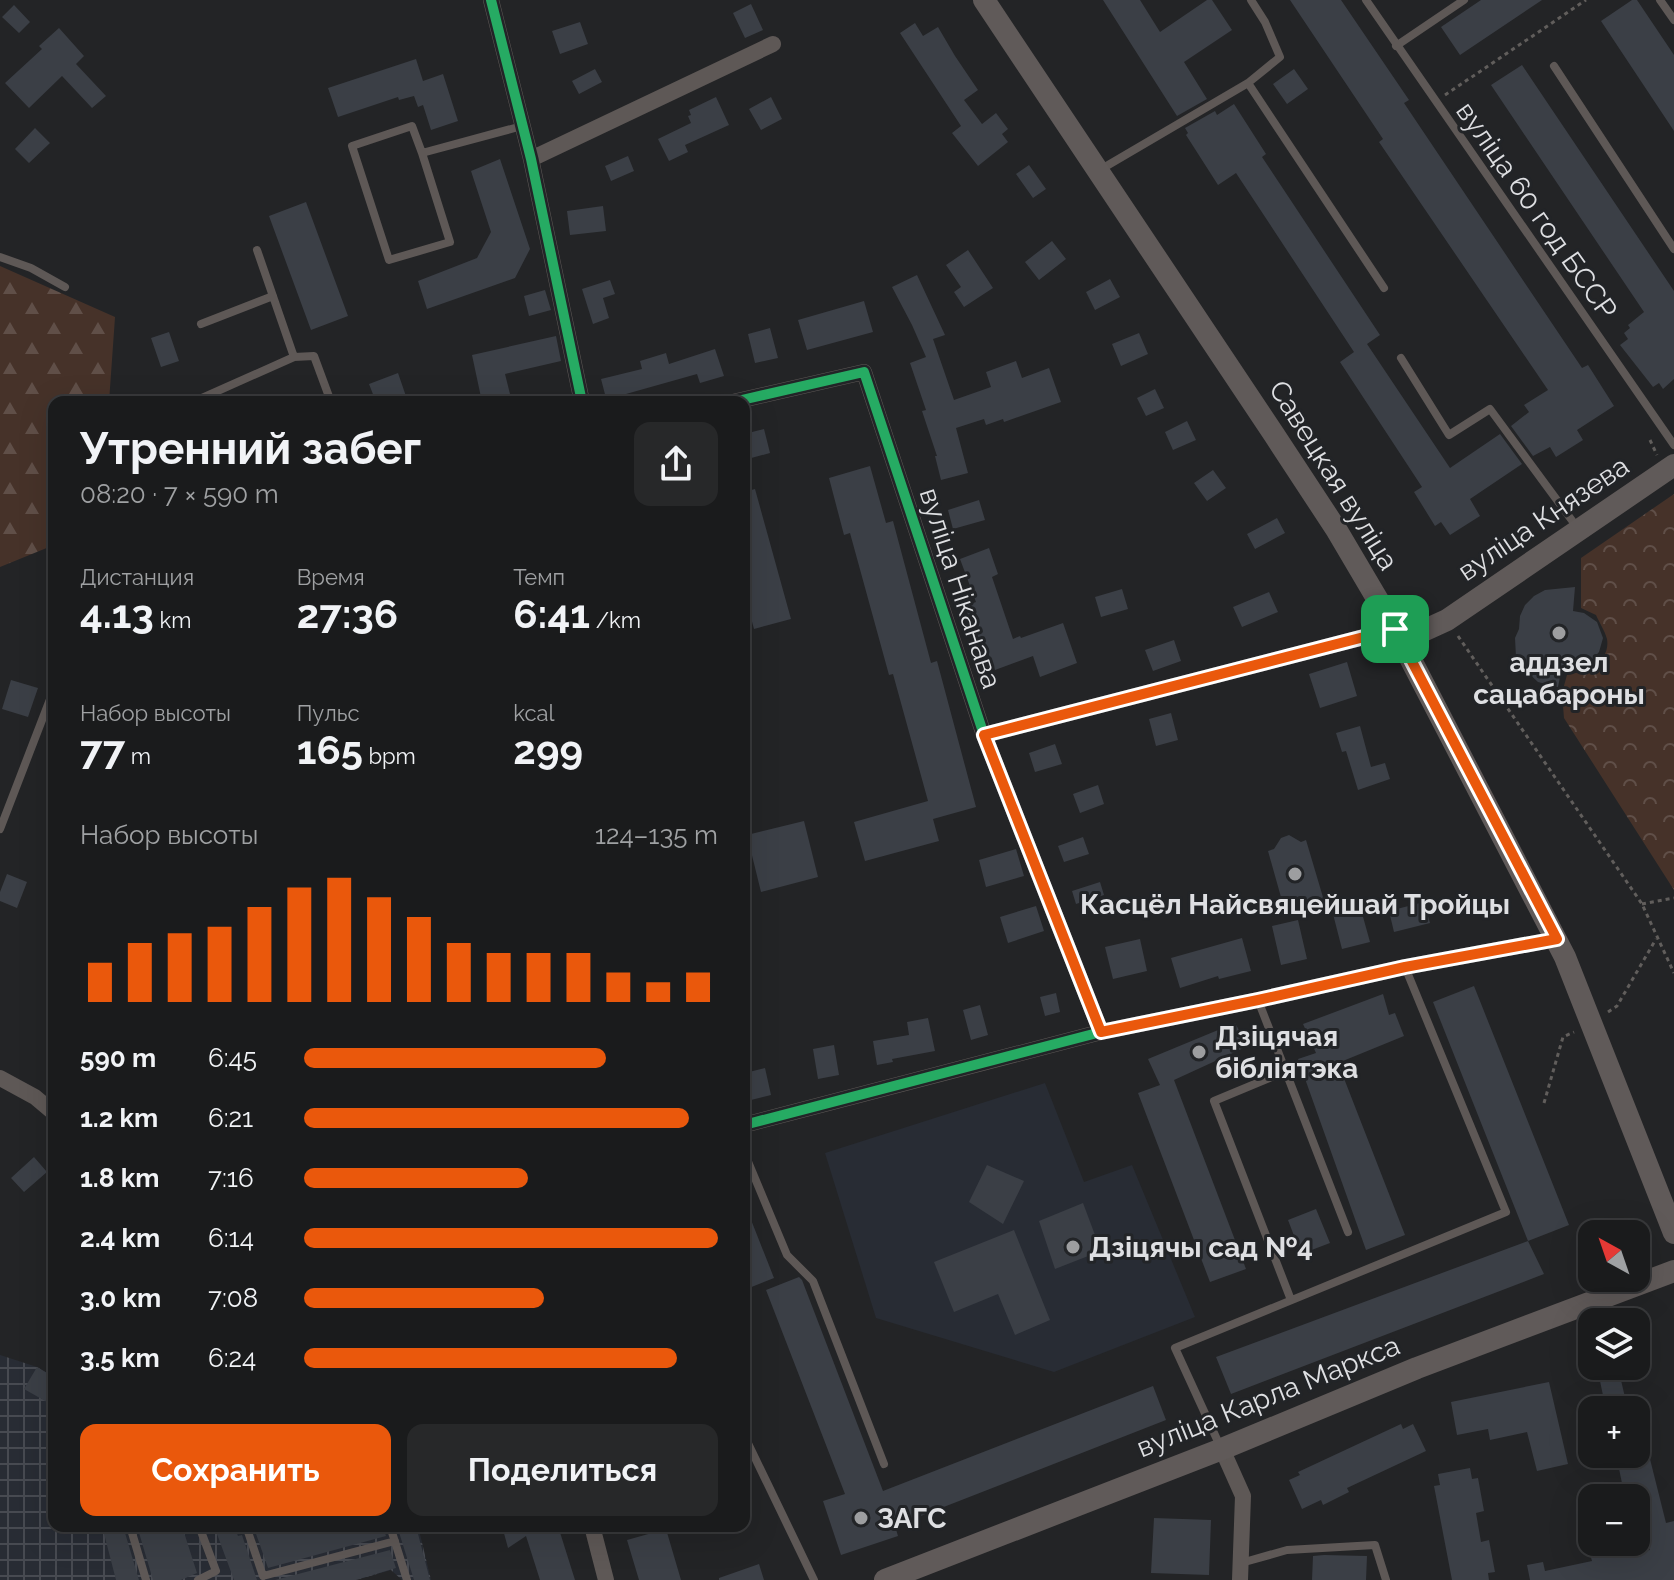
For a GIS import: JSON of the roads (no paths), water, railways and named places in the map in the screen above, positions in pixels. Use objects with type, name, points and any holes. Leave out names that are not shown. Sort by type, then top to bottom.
[{"type":"main road","name":"Савецкая вуліца","points":[[984,0],[1336,529],[1398,635],[1557,939],[1674,1233]]},
{"type":"main road","name":"вуліца Князева","points":[[1398,635],[1447,620],[1674,465]]},
{"type":"main road","name":"вуліца Карла Маркса","points":[[885,1580],[1222,1449],[1417,1368],[1674,1271]]},
{"type":"street","points":[[491,0],[531,159],[581,396]]},
{"type":"street","points":[[531,159],[773,44]]},
{"type":"street","name":"вуліца Ніканава","points":[[750,398],[864,372],[984,735],[1101,1032]]},
{"type":"street","points":[[984,735],[1398,635]]},
{"type":"street","points":[[750,1123],[1101,1032],[1405,967],[1557,939]]},
{"type":"street","points":[[0,1078],[35,1097],[48,1108]]},
{"type":"street","points":[[1222,1449],[1243,1496],[1240,1572]]},
{"type":"street","points":[[594,1532],[606,1580]]},
{"type":"lane","points":[[1097,171],[1248,83],[1280,57],[1265,22],[1251,0]]},
{"type":"lane","name":"вуліца 60 год БССР","points":[[1366,0],[1674,445]]},
{"type":"lane","points":[[1396,46],[1464,0]]},
{"type":"lane","points":[[1660,0],[1674,20]]},
{"type":"lane","points":[[1554,66],[1674,249]]},
{"type":"lane","points":[[1248,83],[1384,288]]},
{"type":"lane","points":[[412,126],[422,153],[450,242],[389,260],[352,146],[412,126]]},
{"type":"lane","points":[[422,153],[522,126]]},
{"type":"lane","points":[[257,250],[294,357]]},
{"type":"lane","points":[[0,257],[31,268],[65,287]]},
{"type":"lane","points":[[201,324],[273,296]]},
{"type":"lane","points":[[206,396],[294,357],[314,356],[329,396]]},
{"type":"lane","points":[[1401,358],[1449,435],[1490,409],[1579,530]]},
{"type":"lane","points":[[0,829],[48,705]]},
{"type":"lane","points":[[1222,1449],[1175,1348],[1506,1212],[1405,967]]},
{"type":"lane","points":[[1258,1000],[1348,1232]]},
{"type":"lane","points":[[1286,1071],[1214,1101],[1291,1300]]},
{"type":"lane","points":[[750,1166],[787,1255],[813,1281],[884,1464]]},
{"type":"lane","points":[[750,1447],[814,1580]]},
{"type":"lane","points":[[132,1532],[146,1580]]},
{"type":"lane","points":[[198,1580],[216,1571],[201,1532]]},
{"type":"lane","points":[[250,1532],[263,1576],[395,1541]]},
{"type":"lane","points":[[392,1532],[407,1580]]},
{"type":"lane","points":[[1240,1572],[1287,1550],[1375,1545],[1386,1580]]},
{"type":"place","name":"аддзел сацабароны","points":[[1559,633]]},
{"type":"place","name":"Касцёл Найсвяцейшай Тройцы","points":[[1295,874]]},
{"type":"place","name":"Дзіцячая бібліятэка","points":[[1199,1052]]},
{"type":"place","name":"Дзіцячы сад №4","points":[[1073,1247]]},
{"type":"place","name":"ЗАГС","points":[[861,1518]]}]
